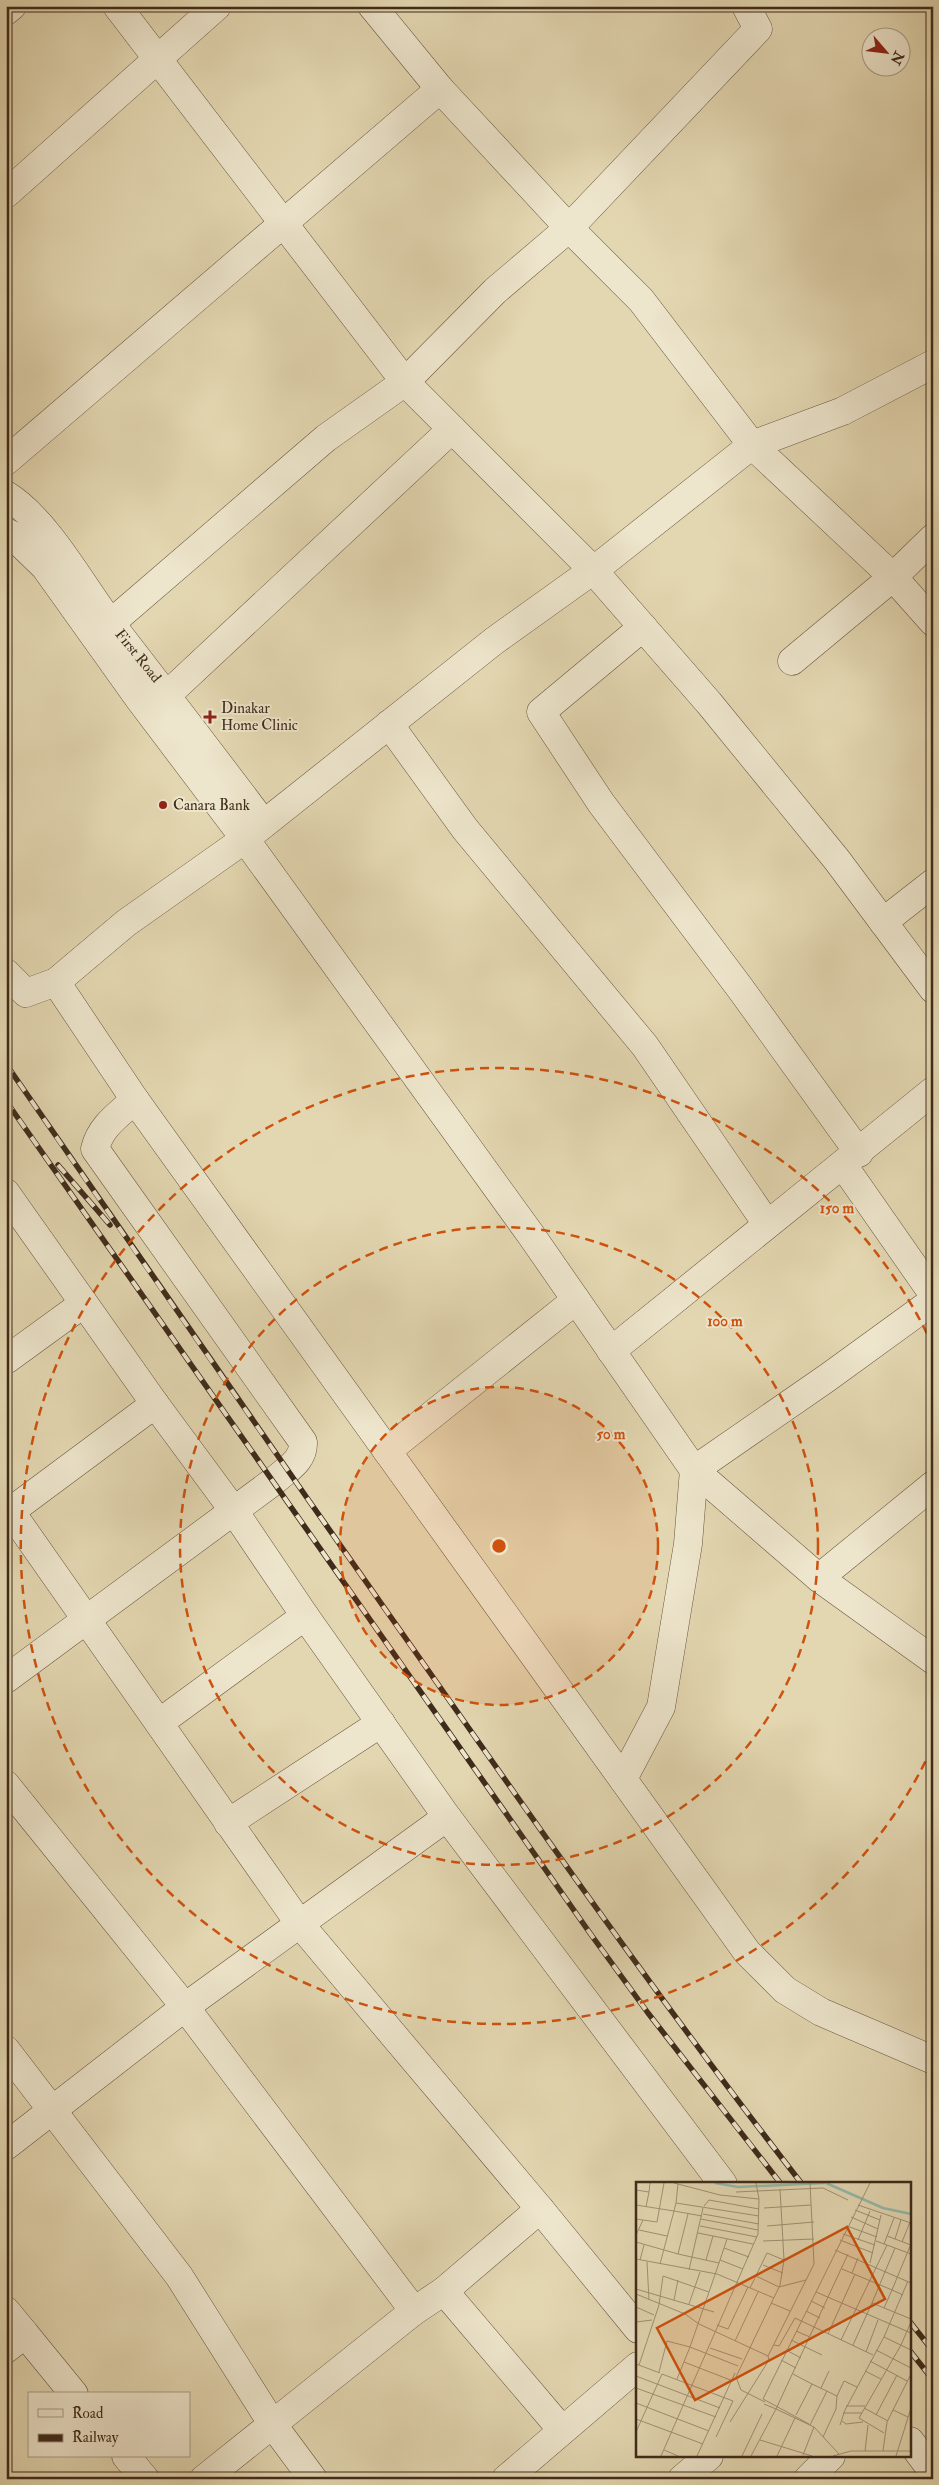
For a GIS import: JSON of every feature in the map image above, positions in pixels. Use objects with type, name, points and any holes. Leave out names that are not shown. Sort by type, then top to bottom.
[{"type":"street","points":[[6,11],[12,6]]},
{"type":"street","points":[[117,6],[284,221],[405,382],[593,570],[643,627],[709,703],[837,860],[933,989]]},
{"type":"street","points":[[6,194],[217,6]]},
{"type":"street","points":[[372,6],[440,89],[569,228],[641,300],[752,445],[893,577],[933,622]]},
{"type":"street","points":[[111,623],[326,438],[405,382],[494,291],[569,228],[758,28],[746,6]]},
{"type":"street","points":[[6,461],[440,89]]},
{"type":"street","points":[[6,973],[26,992],[56,982],[126,923],[254,831],[494,641],[593,570],[752,445],[843,411],[933,364]]},
{"type":"street","points":[[168,694],[452,429]]},
{"type":"street","name":"First Road","points":[[6,495],[17,502],[58,547],[111,623],[168,694],[254,831]]},
{"type":"street","points":[[6,532],[12,535],[44,567],[212,797],[254,831],[694,1470],[819,1578],[933,1660]]},
{"type":"street","points":[[792,661],[893,577],[933,538]]},
{"type":"street","points":[[643,627],[541,712],[601,803],[740,988],[851,1159],[933,1294]]},
{"type":"street","points":[[390,724],[465,829],[645,1046],[767,1224]]},
{"type":"street","points":[[883,922],[933,883]]},
{"type":"street","points":[[56,982],[134,1100],[742,1945],[785,1990],[821,2012],[933,2060]]},
{"type":"street","points":[[611,1351],[696,1285],[767,1224],[851,1159],[933,1091]]},
{"type":"street","points":[[6,1679],[234,1510],[298,1460],[304,1451],[303,1442],[95,1149],[97,1139],[103,1129],[134,1100]]},
{"type":"street","points":[[8,1198],[155,1404],[234,1510],[305,1616],[448,1817],[722,2182]]},
{"type":"street","points":[[388,1451],[576,1300]]},
{"type":"street","points":[[694,1470],[827,1378],[933,1301]]},
{"type":"street","points":[[6,1360],[84,1304]]},
{"type":"street","points":[[155,1404],[9,1508],[299,1923],[540,2209],[636,2327]]},
{"type":"street","points":[[623,1779],[661,1707],[688,1544],[694,1470]]},
{"type":"street","points":[[819,1578],[933,1485]]},
{"type":"street","points":[[159,1723],[305,1616]]},
{"type":"street","points":[[228,1823],[381,1723]]},
{"type":"street","points":[[6,1785],[184,2007],[414,2312]]},
{"type":"street","points":[[6,2146],[184,2007],[448,1817]]},
{"type":"street","points":[[6,2050],[179,2276],[273,2425],[313,2479]]},
{"type":"street","points":[[204,2479],[414,2312],[444,2291],[540,2209]]},
{"type":"street","points":[[444,2291],[562,2430]]},
{"type":"street","points":[[6,2311],[16,2342],[72,2392]]},
{"type":"street","points":[[506,2479],[636,2368]]},
{"type":"street","points":[[912,2444],[933,2472]]},
{"type":"street","points":[[128,2458],[145,2479]]},
{"type":"street","points":[[682,2479],[707,2458]]},
{"type":"street","points":[[808,2479],[829,2458]]},
{"type":"railway","points":[[6,1064],[269,1443],[566,1865],[706,2058],[800,2182]]},
{"type":"railway","points":[[6,1101],[592,1936],[648,2013],[779,2182]]},
{"type":"railway","points":[[58,1165],[110,1225]]},
{"type":"railway","points":[[912,2325],[933,2351]]},
{"type":"railway","points":[[912,2354],[933,2380]]},
{"type":"place","name":"Dinakar Home Clinic","points":[[210,717]]},
{"type":"place","name":"Canara Bank","points":[[163,805]]}]
